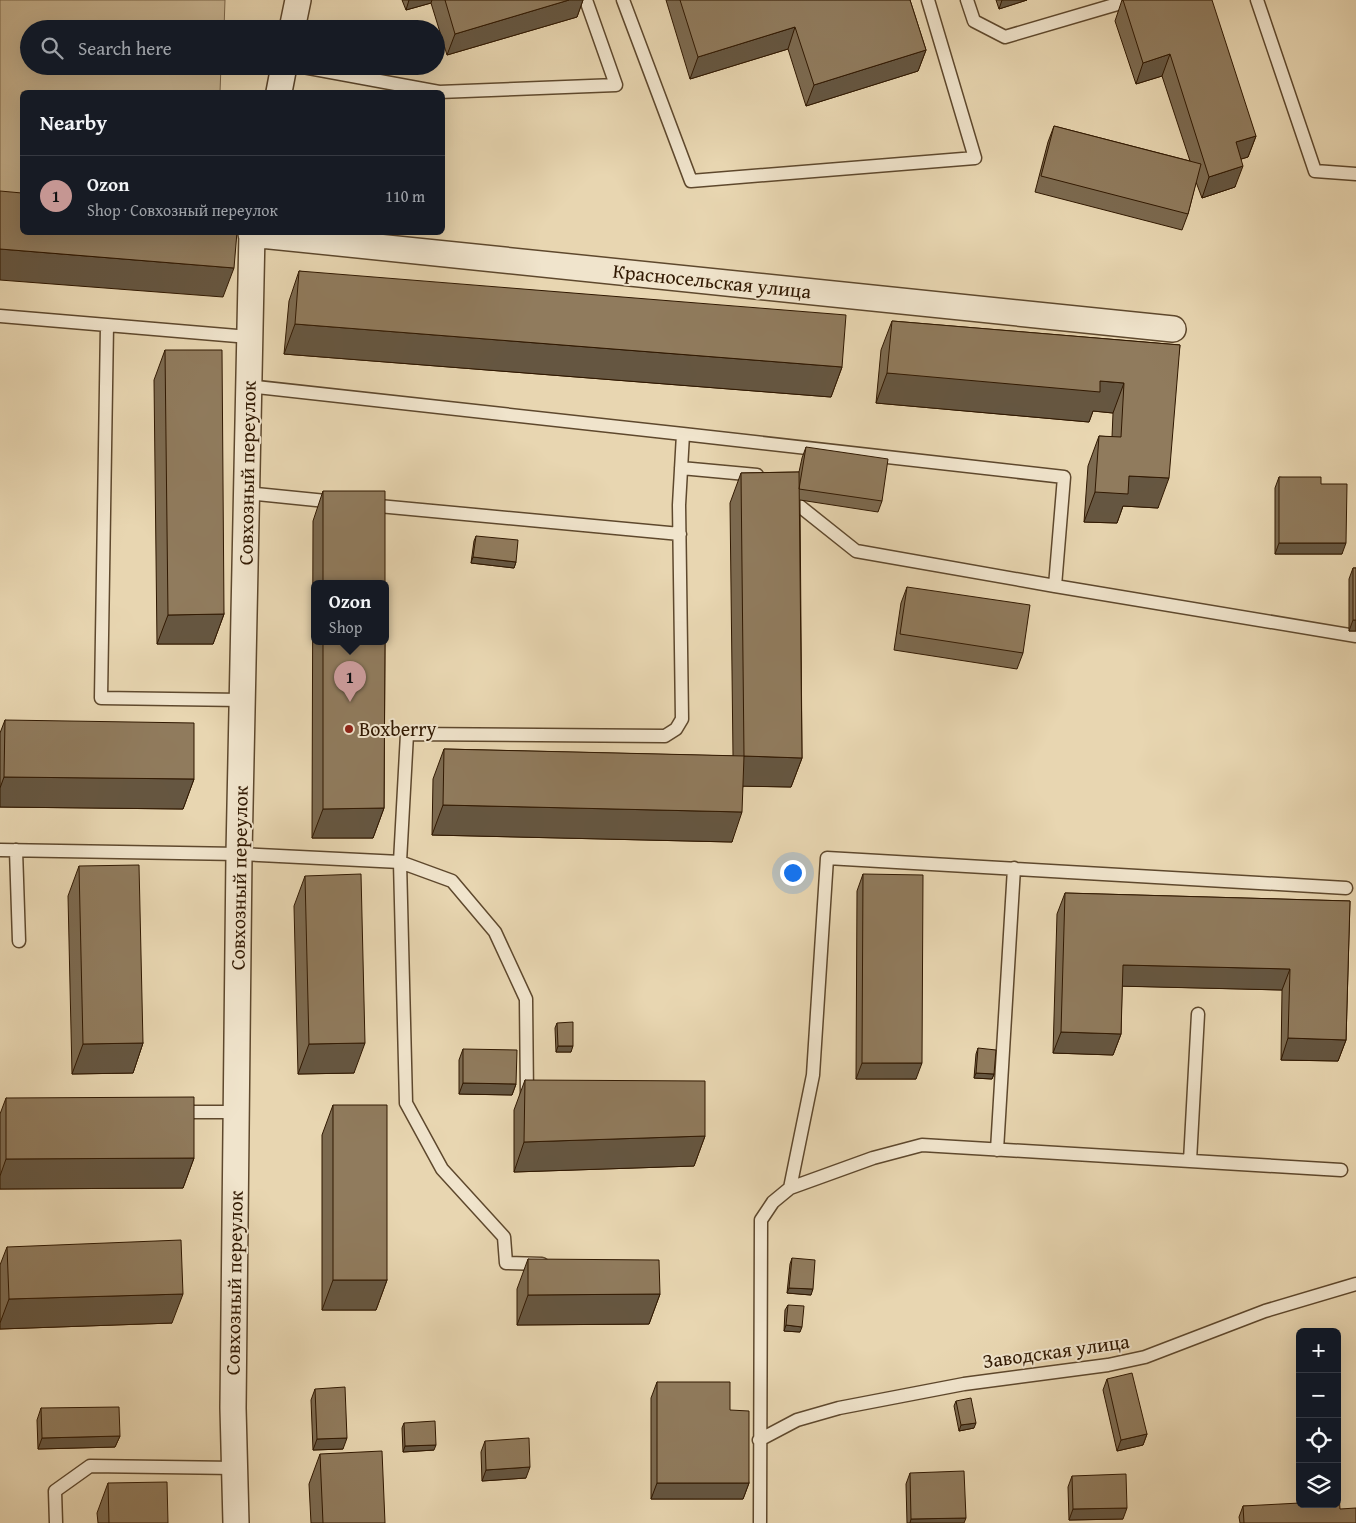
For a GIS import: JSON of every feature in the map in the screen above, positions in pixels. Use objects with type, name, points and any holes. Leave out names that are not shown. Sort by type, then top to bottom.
[{"type":"street","points":[[294,20],[298,0]]},
{"type":"street","points":[[279,90],[282,75]]},
{"type":"street","name":"Совхозный переулок","points":[[236,1523],[233,1398],[239,854],[252,235]]},
{"type":"street","name":"Красносельская улица","points":[[271,235],[1173,329]]},
{"type":"lane","points":[[445,92],[616,85],[586,0]]},
{"type":"lane","points":[[623,0],[691,181],[975,158],[928,0]]},
{"type":"lane","points":[[967,0],[974,21],[1005,38],[1131,0]]},
{"type":"lane","points":[[1256,0],[1315,171],[1356,174]]},
{"type":"lane","points":[[347,75],[428,90]]},
{"type":"lane","points":[[0,316],[249,338]]},
{"type":"lane","points":[[107,325],[102,698],[242,700]]},
{"type":"lane","points":[[248,386],[1064,477],[1055,586]]},
{"type":"lane","points":[[556,1264],[506,1263],[504,1237],[442,1170],[406,1103],[400,862],[407,734],[665,736],[676,729],[682,719],[684,707],[680,534],[682,434]]},
{"type":"lane","points":[[681,468],[760,475],[856,551],[1356,636]]},
{"type":"lane","points":[[246,493],[680,534]]},
{"type":"lane","points":[[0,850],[239,854],[400,862],[452,881],[494,932],[526,999],[527,1100],[537,1100]]},
{"type":"lane","points":[[16,850],[18,940]]},
{"type":"lane","points":[[790,1188],[813,1075],[826,858],[1346,888]]},
{"type":"lane","points":[[997,1150],[1014,868]]},
{"type":"lane","points":[[1190,1161],[1198,1014]]},
{"type":"lane","points":[[167,1112],[236,1112]]},
{"type":"lane","points":[[760,1523],[761,1220],[773,1202],[790,1188],[873,1158],[922,1145],[1341,1170]]},
{"type":"lane","name":"Заводская улица","points":[[759,1440],[797,1420],[839,1408],[964,1384],[1108,1365],[1145,1357],[1264,1311],[1356,1284]]},
{"type":"lane","points":[[56,1523],[55,1491],[90,1466],[235,1468]]},
{"type":"shaded area","points":[[0,0],[225,0],[224,20],[20,20],[20,75],[221,75],[220,90],[20,90],[20,210],[0,208]]},
{"type":"building","points":[[445,0],[569,0],[455,34]]},
{"type":"building","points":[[680,0],[910,0],[926,50],[814,85],[795,27],[698,57]]},
{"type":"building","points":[[1123,0],[1212,0],[1256,136],[1236,142],[1243,166],[1209,177],[1170,54],[1143,63]]},
{"type":"building","points":[[1054,126],[1201,164],[1188,214],[1041,176]]},
{"type":"building","points":[[0,191],[20,193],[20,235],[237,235],[234,268],[0,249]]},
{"type":"building","points":[[299,271],[846,315],[842,367],[295,324]]},
{"type":"building","points":[[892,321],[1180,345],[1169,478],[1129,476],[1128,494],[1095,492],[1099,436],[1121,437],[1124,383],[1100,381],[1100,392],[887,373]]},
{"type":"building","points":[[165,350],[222,350],[224,614],[168,615]]},
{"type":"building","points":[[806,447],[888,459],[882,501],[799,489]]},
{"type":"building","points":[[799,472],[802,758],[744,756],[741,473]]},
{"type":"building","points":[[1279,477],[1321,477],[1321,484],[1347,484],[1346,543],[1279,543]]},
{"type":"building","points":[[323,491],[385,491],[385,580],[323,580]]},
{"type":"building","points":[[476,536],[518,540],[516,562],[473,557]]},
{"type":"building","points":[[1353,568],[1356,568],[1356,620],[1353,620]]},
{"type":"building","points":[[907,587],[1030,605],[1023,653],[900,634]]},
{"type":"building","points":[[323,645],[385,645],[384,808],[323,809]]},
{"type":"building","points":[[5,720],[194,723],[194,779],[4,777]]},
{"type":"building","points":[[444,749],[744,756],[742,812],[443,805]]},
{"type":"building","points":[[139,865],[143,1043],[83,1044],[79,866]]},
{"type":"building","points":[[361,874],[365,1043],[309,1044],[305,876]]},
{"type":"building","points":[[863,874],[923,875],[922,1063],[862,1063]]},
{"type":"building","points":[[1065,893],[1350,901],[1346,1040],[1288,1038],[1290,969],[1123,965],[1121,1034],[1061,1032]]},
{"type":"building","points":[[573,1022],[573,1046],[558,1046],[557,1023]]},
{"type":"building","points":[[978,1048],[996,1050],[994,1074],[976,1073]]},
{"type":"building","points":[[463,1049],[517,1050],[516,1084],[463,1083]]},
{"type":"building","points":[[525,1080],[705,1081],[705,1136],[524,1142]]},
{"type":"building","points":[[194,1097],[194,1158],[6,1159],[6,1098]]},
{"type":"building","points":[[333,1105],[387,1105],[387,1280],[333,1280]]},
{"type":"building","points":[[181,1240],[183,1294],[9,1299],[7,1247]]},
{"type":"building","points":[[792,1258],[815,1260],[813,1289],[789,1288]]},
{"type":"building","points":[[528,1259],[659,1260],[660,1294],[528,1295]]},
{"type":"building","points":[[788,1305],[804,1306],[802,1327],[786,1325]]},
{"type":"building","points":[[1132,1373],[1147,1434],[1121,1440],[1107,1379]]},
{"type":"building","points":[[657,1382],[730,1382],[730,1410],[749,1411],[749,1483],[657,1483]]},
{"type":"building","points":[[345,1387],[347,1438],[317,1439],[315,1389]]},
{"type":"building","points":[[971,1398],[976,1423],[961,1425],[956,1401]]},
{"type":"building","points":[[119,1407],[120,1436],[42,1438],[41,1408]]},
{"type":"building","points":[[435,1421],[436,1445],[405,1446],[404,1423]]},
{"type":"building","points":[[529,1438],[530,1467],[486,1470],[485,1441]]},
{"type":"building","points":[[382,1451],[385,1523],[323,1523],[320,1454]]},
{"type":"building","points":[[964,1471],[966,1518],[911,1519],[910,1473]]},
{"type":"building","points":[[1126,1474],[1127,1508],[1073,1509],[1072,1476]]},
{"type":"building","points":[[167,1482],[168,1523],[109,1523],[108,1483]]},
{"type":"building","points":[[1296,1503],[1296,1508],[1356,1508],[1356,1523],[1244,1523],[1243,1506]]},
{"type":"place","name":"Ozon","points":[[350,702]]},
{"type":"place","name":"Boxberry","points":[[349,729]]}]
